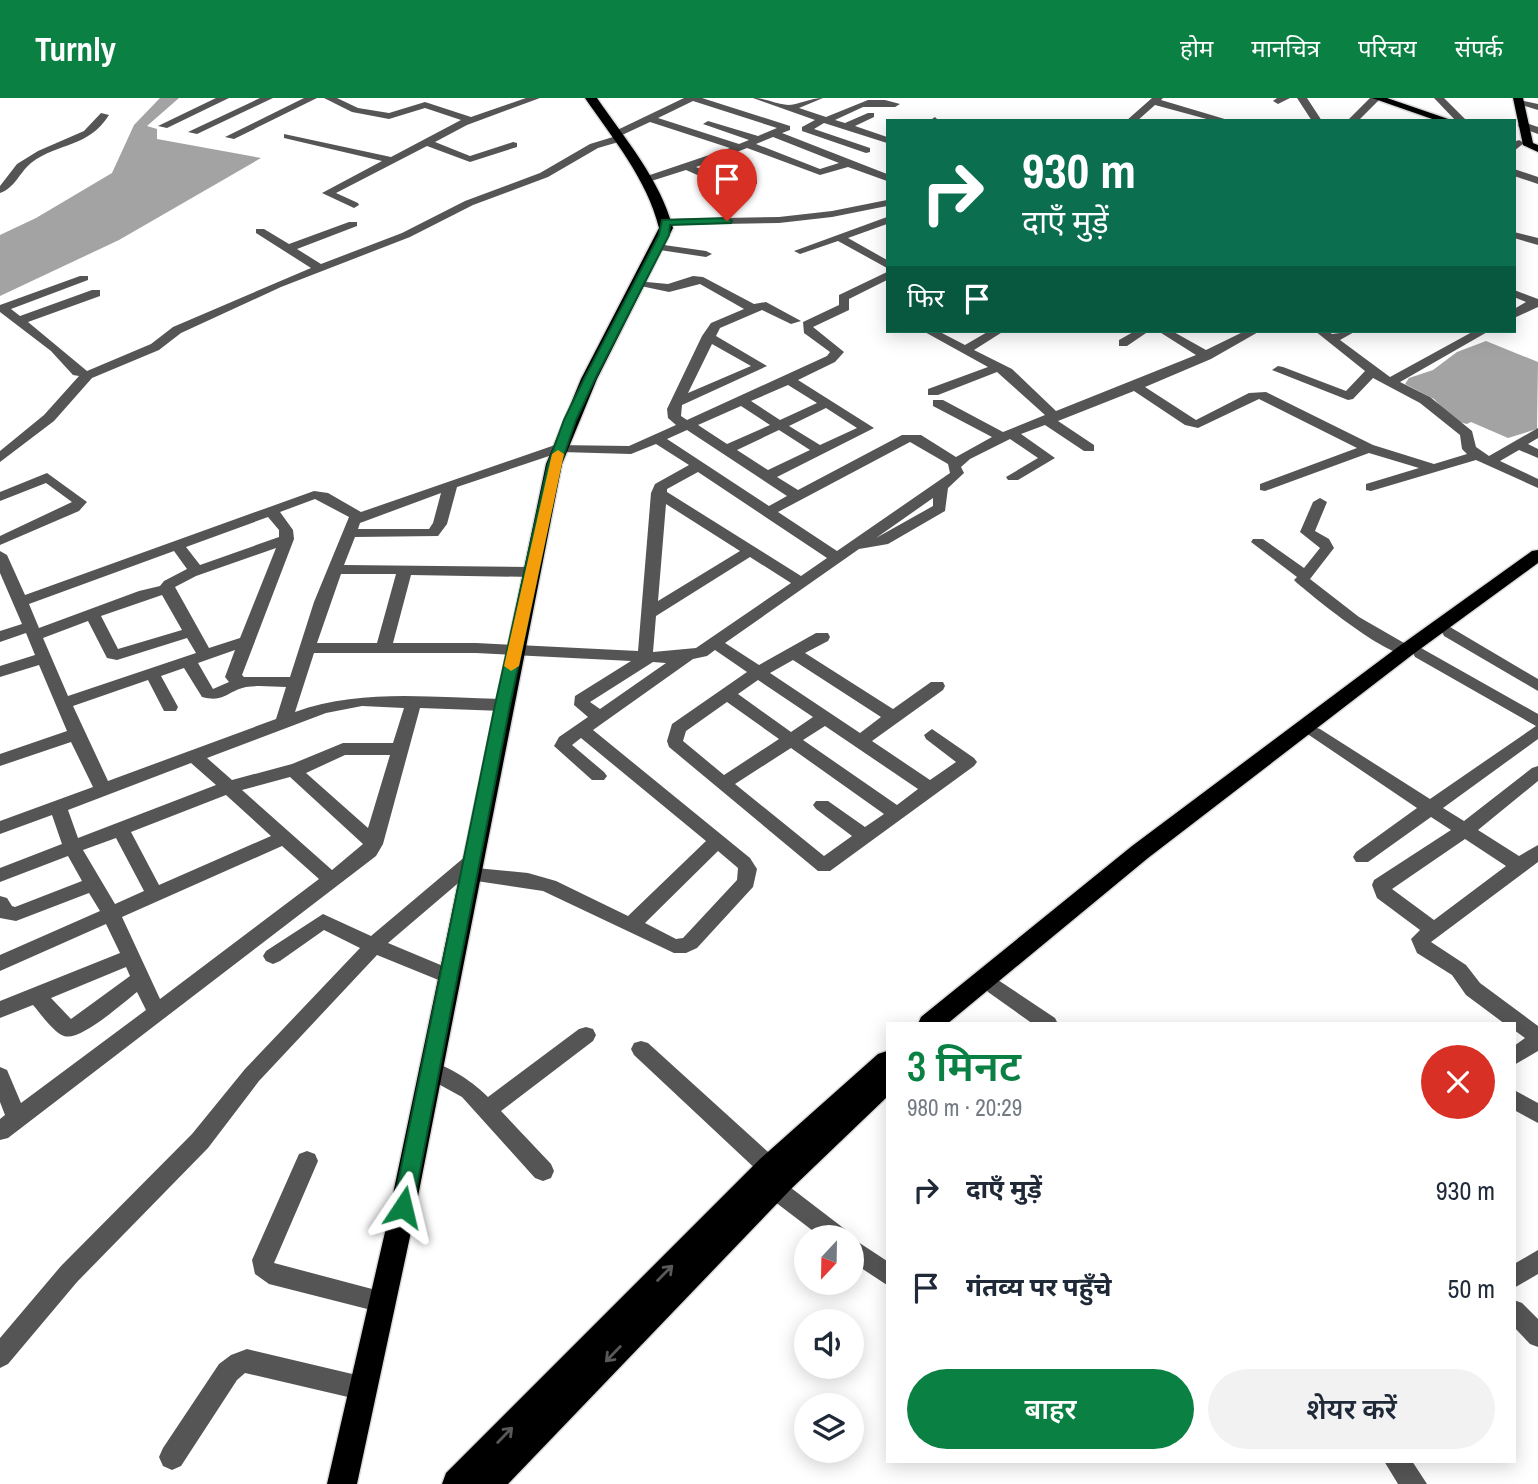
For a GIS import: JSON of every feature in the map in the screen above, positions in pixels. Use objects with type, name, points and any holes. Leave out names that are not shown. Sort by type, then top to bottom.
[{"type":"highway","points":[[342,1484],[365,1389],[503,705],[560,448],[589,379],[664,235],[666,222],[645,180],[591,98]]},
{"type":"highway","points":[[951,1022],[1158,848],[1314,733],[1538,555]]},
{"type":"highway","points":[[932,1022],[1140,852],[1413,652],[1450,632],[1538,565]]},
{"type":"highway","points":[[457,1484],[772,1178],[886,1062]]},
{"type":"highway","points":[[487,1484],[772,1178],[886,1082]]},
{"type":"main road","points":[[1377,98],[1443,119]]},
{"type":"main road","points":[[1518,100],[1523,125],[1522,145]]},
{"type":"street","points":[[163,126],[224,98]]},
{"type":"street","points":[[193,132],[268,98]]},
{"type":"street","points":[[230,137],[312,98]]},
{"type":"street","points":[[329,98],[355,110],[389,116],[449,98]]},
{"type":"street","points":[[354,205],[327,193],[470,120],[518,100],[535,98]]},
{"type":"street","points":[[0,458],[48,418],[87,375],[155,347],[177,330],[320,268],[405,235],[469,203],[544,175],[575,156],[692,98],[786,128],[706,161],[645,180]]},
{"type":"street","points":[[791,108],[818,98]]},
{"type":"street","points":[[1302,98],[1316,119]]},
{"type":"street","points":[[1354,119],[1377,98]]},
{"type":"street","points":[[1439,98],[1460,119]]},
{"type":"street","points":[[763,99],[886,140]]},
{"type":"street","points":[[866,150],[806,129],[852,107],[874,100],[895,104]]},
{"type":"street","points":[[1133,119],[1155,100],[1220,119]]},
{"type":"street","points":[[1518,100],[1538,107]]},
{"type":"street","points":[[428,106],[470,120]]},
{"type":"street","points":[[0,190],[10,185],[22,165],[95,129],[104,115]]},
{"type":"street","points":[[847,126],[871,115]]},
{"type":"street","points":[[650,119],[745,146],[820,172],[846,162],[886,140]]},
{"type":"street","points":[[708,124],[760,140]]},
{"type":"street","points":[[1523,125],[1538,131]]},
{"type":"street","points":[[775,134],[886,178]]},
{"type":"street","points":[[288,136],[392,160]]},
{"type":"street","points":[[427,142],[470,159],[513,145]]},
{"type":"street","points":[[706,161],[753,182]]},
{"type":"street","points":[[688,167],[740,190]]},
{"type":"street","points":[[1516,173],[1538,181]]},
{"type":"street","points":[[666,222],[779,220],[886,203]]},
{"type":"street","points":[[873,205],[886,217]]},
{"type":"street","points":[[800,251],[886,218]]},
{"type":"street","points":[[288,248],[353,224]]},
{"type":"street","points":[[260,231],[320,268]]},
{"type":"street","points":[[838,237],[886,264]]},
{"type":"street","points":[[1517,239],[1538,242]]},
{"type":"street","points":[[657,247],[706,254]]},
{"type":"street","points":[[283,723],[348,533],[359,517],[560,448],[618,452],[631,450],[789,380],[838,354],[808,330],[807,325],[845,307],[843,298],[886,276]]},
{"type":"street","points":[[84,278],[2,308],[10,320],[55,348],[78,372],[87,375]]},
{"type":"street","points":[[640,283],[668,288],[693,280],[703,281],[752,308]]},
{"type":"street","points":[[10,320],[96,293]]},
{"type":"street","points":[[1516,294],[1537,302]]},
{"type":"street","points":[[1516,313],[1537,302]]},
{"type":"street","points":[[795,321],[764,306],[752,308],[719,323],[708,336],[673,415],[797,496]]},
{"type":"street","points":[[933,333],[1015,378],[1052,419],[1089,448]]},
{"type":"street","points":[[966,349],[994,333]]},
{"type":"street","points":[[1123,344],[1140,333]]},
{"type":"street","points":[[1167,333],[1207,356]]},
{"type":"street","points":[[956,463],[1007,436],[1136,387],[1207,356],[1250,333]]},
{"type":"street","points":[[1389,383],[1479,333]]},
{"type":"street","points":[[1327,334],[1389,383],[1425,400],[1463,430],[1469,437],[1469,449],[1538,484]]},
{"type":"street","points":[[677,403],[761,366],[708,336]]},
{"type":"street","points":[[999,367],[936,398],[1048,458],[1013,477]]},
{"type":"street","points":[[1278,370],[1348,396],[1373,371]]},
{"type":"street","points":[[767,477],[867,428],[789,380]]},
{"type":"street","points":[[1136,387],[1194,424],[1254,396],[1261,396],[1368,448],[1434,468]]},
{"type":"street","points":[[742,401],[820,451]]},
{"type":"street","points":[[726,450],[827,403]]},
{"type":"street","points":[[1371,487],[1434,468],[1483,458],[1518,444],[1538,432]]},
{"type":"street","points":[[768,512],[912,437],[956,463]]},
{"type":"street","points":[[658,439],[838,558]]},
{"type":"street","points":[[1518,444],[1538,453]]},
{"type":"street","points":[[1265,487],[1368,448]]},
{"type":"street","points":[[307,648],[515,651],[647,657],[686,656],[701,652],[857,546],[883,541],[940,508],[941,486],[957,473],[954,466],[956,463]]},
{"type":"street","points":[[647,657],[658,494],[663,484],[698,466]]},
{"type":"street","points":[[0,497],[47,477],[80,502],[74,508],[0,541]]},
{"type":"street","points":[[348,533],[433,533],[439,524],[451,484]]},
{"type":"street","points":[[658,494],[803,584]]},
{"type":"street","points":[[21,602],[319,495],[359,517]]},
{"type":"street","points":[[1320,502],[1307,532],[1324,542],[1327,548],[1302,580],[1353,620],[1538,721]]},
{"type":"street","points":[[240,682],[233,677],[287,539],[286,530],[271,511]]},
{"type":"street","points":[[0,636],[33,631],[166,589],[169,584],[194,572],[287,539]]},
{"type":"street","points":[[1258,542],[1304,575]]},
{"type":"street","points":[[177,545],[195,567],[194,572]]},
{"type":"street","points":[[648,614],[750,551]]},
{"type":"street","points":[[0,555],[104,791]]},
{"type":"street","points":[[335,569],[532,572]]},
{"type":"street","points":[[383,649],[405,570]]},
{"type":"street","points":[[166,589],[205,656]]},
{"type":"street","points":[[92,614],[113,654],[117,655],[191,632]]},
{"type":"street","points":[[1450,632],[1538,686]]},
{"type":"street","points":[[822,637],[759,672],[678,728],[675,741],[678,747],[824,866],[968,762],[967,758],[932,735]]},
{"type":"street","points":[[64,703],[247,641]]},
{"type":"street","points":[[715,643],[929,788]]},
{"type":"street","points":[[794,653],[893,717]]},
{"type":"street","points":[[598,776],[562,746],[565,741],[686,656]]},
{"type":"street","points":[[0,672],[45,657]]},
{"type":"street","points":[[598,717],[582,705],[581,700],[647,657]]},
{"type":"street","points":[[188,661],[208,693],[212,694],[227,691],[240,682],[296,682]]},
{"type":"street","points":[[152,673],[170,707]]},
{"type":"street","points":[[862,741],[937,686]]},
{"type":"street","points":[[726,694],[896,813]]},
{"type":"street","points":[[0,827],[344,702],[503,705]]},
{"type":"street","points":[[0,1131],[364,857],[374,844],[413,704]]},
{"type":"street","points":[[723,784],[826,716]]},
{"type":"street","points":[[0,1356],[69,1274],[207,1133],[252,1075],[395,924],[472,867],[539,883],[674,946],[686,946],[690,943],[749,876],[744,863],[583,730]]},
{"type":"street","points":[[1362,857],[1538,731]]},
{"type":"street","points":[[1314,733],[1520,866]]},
{"type":"street","points":[[0,760],[77,734]]},
{"type":"street","points":[[0,875],[229,787],[297,769],[343,749],[401,749]]},
{"type":"street","points":[[194,756],[333,881]]},
{"type":"street","points":[[297,769],[298,775],[374,844]]},
{"type":"street","points":[[1434,930],[1384,893],[1381,885],[1466,829],[1538,772]]},
{"type":"street","points":[[822,805],[865,836]]},
{"type":"street","points":[[58,807],[72,847],[111,914],[157,1013]]},
{"type":"street","points":[[120,828],[155,895]]},
{"type":"street","points":[[0,964],[285,837]]},
{"type":"street","points":[[631,925],[717,841]]},
{"type":"street","points":[[1516,1055],[1538,1038],[1473,989],[1459,970],[1424,948],[1421,939],[1538,852]]},
{"type":"street","points":[[0,903],[6,913],[16,914],[93,884]]},
{"type":"street","points":[[273,956],[323,921],[374,946],[448,976]]},
{"type":"street","points":[[0,1010],[131,957]]},
{"type":"street","points":[[37,996],[68,1029],[77,1026],[141,978]]},
{"type":"street","points":[[995,986],[1045,1022]]},
{"type":"street","points":[[486,1110],[586,1035]]},
{"type":"street","points":[[641,1049],[772,1178],[825,1225]]},
{"type":"street","points":[[429,1069],[460,1084],[543,1171]]},
{"type":"street","points":[[0,1076],[18,1118]]},
{"type":"street","points":[[1516,1100],[1538,1114]]},
{"type":"street","points":[[307,1160],[263,1260],[262,1268],[269,1273],[383,1302]]},
{"type":"street","points":[[864,1257],[886,1274]]},
{"type":"street","points":[[1516,1276],[1538,1261]]},
{"type":"street","points":[[1516,1313],[1538,1336]]},
{"type":"street","points":[[172,1457],[228,1372],[239,1363],[247,1362],[365,1389]]},
{"type":"street","points":[[1398,1463],[1414,1484]]},
{"type":"shaded area","points":[[160,98],[179,98],[147,126],[157,129],[157,139],[261,158],[119,240],[0,296],[0,235],[36,218],[112,173],[134,125]]},
{"type":"shaded area","points":[[1486,341],[1538,362],[1537,429],[1508,438],[1471,422],[1467,424],[1455,421],[1434,399],[1405,384],[1409,378],[1433,370],[1457,352]]},
{"type":"slow traffic","points":[[511,666],[558,454]]},
{"type":"route","points":[[403,1207],[554,464],[570,420],[664,235],[666,222],[727,221]]}]
